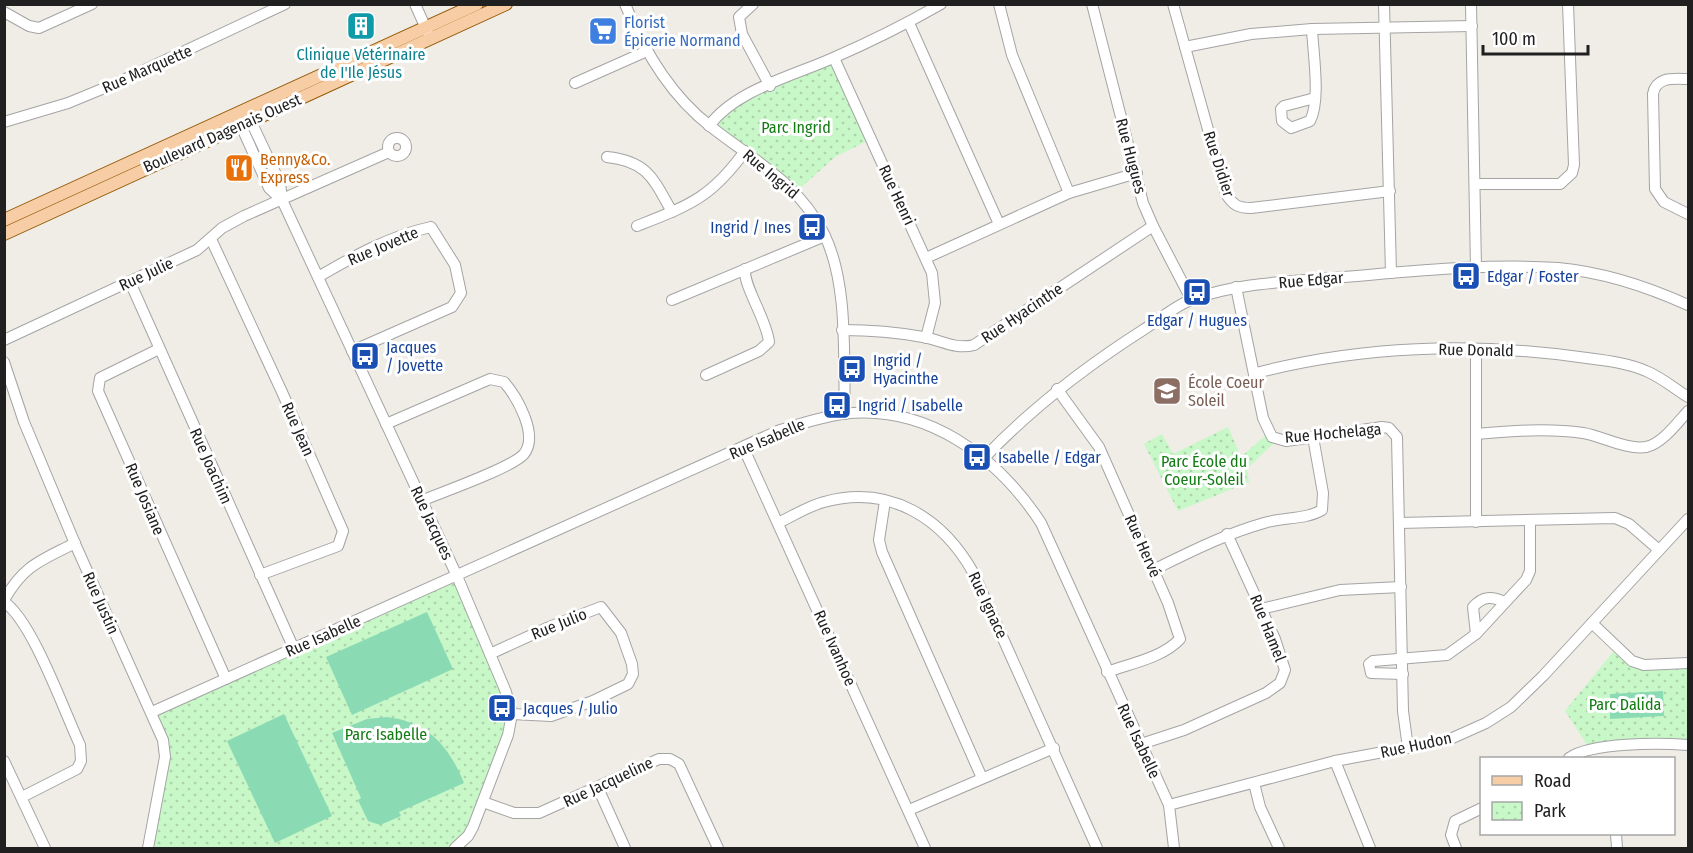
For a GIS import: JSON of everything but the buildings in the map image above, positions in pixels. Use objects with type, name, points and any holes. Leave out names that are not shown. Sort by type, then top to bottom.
[{"type":"main road","name":"Boulevard Dagenais Ouest","points":[[428,33],[477,4]]},
{"type":"main road","name":"Boulevard Dagenais Ouest","points":[[4,220],[243,117],[428,33],[506,4]]},
{"type":"main road","name":"Boulevard Dagenais Ouest","points":[[4,234],[243,117]]},
{"type":"street","points":[[9,4],[4,12],[29,26],[39,28],[92,4]]},
{"type":"street","name":"Rue Marquette","points":[[4,123],[68,103],[119,82],[285,4]]},
{"type":"street","points":[[415,4],[428,33]]},
{"type":"street","name":"Rue Ingrid","points":[[625,4],[647,51],[675,94],[709,126],[781,177],[806,204],[825,236],[839,284],[845,414]]},
{"type":"street","points":[[753,4],[739,17],[742,34],[770,86]]},
{"type":"street","points":[[709,126],[728,105],[909,23],[941,4]]},
{"type":"street","points":[[999,4],[1012,56],[1069,193]]},
{"type":"street","name":"Rue Hugues","points":[[1092,4],[1153,226],[1191,299]]},
{"type":"street","name":"Rue Didier","points":[[1173,4],[1226,194],[1238,208],[1390,191]]},
{"type":"street","points":[[1384,4],[1391,273]]},
{"type":"street","points":[[1471,4],[1476,268]]},
{"type":"street","points":[[1475,184],[1560,184],[1572,173],[1574,165],[1568,4]]},
{"type":"street","points":[[909,23],[999,224]]},
{"type":"street","points":[[1185,47],[1251,34],[1312,29],[1472,26]]},
{"type":"street","points":[[1312,29],[1315,98]]},
{"type":"street","points":[[575,83],[647,51]]},
{"type":"street","name":"Rue Henri","points":[[834,58],[932,273],[935,291],[926,338]]},
{"type":"street","points":[[1689,79],[1662,80],[1654,87],[1653,94],[1655,189],[1664,202],[1689,214]]},
{"type":"street","name":"Rue Jacques","points":[[243,117],[280,183],[282,200],[457,576],[506,692],[512,714]]},
{"type":"street","points":[[637,226],[698,201],[714,188],[746,151]]},
{"type":"street","name":"Rue Julie","points":[[4,340],[198,250],[244,216],[389,152]]},
{"type":"street","points":[[607,157],[643,166],[653,177],[672,212]]},
{"type":"street","points":[[926,258],[1069,193],[1137,174]]},
{"type":"street","name":"Rue Hyacinthe","points":[[842,330],[882,330],[926,338],[953,346],[974,345],[1153,226]]},
{"type":"street","name":"Rue Jovette","points":[[318,277],[354,256],[398,237],[431,227],[455,266],[461,293],[452,307],[352,351]]},
{"type":"street","points":[[672,300],[825,236]]},
{"type":"street","name":"Rue Jean","points":[[211,239],[343,531],[338,546],[260,575]]},
{"type":"street","name":"Rue Edgar","points":[[985,457],[1025,416],[1103,355],[1191,299],[1236,287],[1391,273],[1476,268],[1558,268],[1593,274],[1687,301]]},
{"type":"street","points":[[706,375],[759,351],[769,342],[767,328],[748,283],[745,269]]},
{"type":"street","name":"Rue Joachim","points":[[130,282],[294,649]]},
{"type":"street","name":"Rue Hochelaga","points":[[1236,287],[1268,433],[1286,441],[1382,427],[1389,428],[1397,437],[1402,658],[1408,748]]},
{"type":"street","name":"Rue Josiane","points":[[159,349],[100,378],[98,391],[226,679]]},
{"type":"street","points":[[1476,349],[1476,522]]},
{"type":"street","name":"Rue Donald","points":[[1256,374],[1299,362],[1353,354],[1476,349],[1536,351],[1615,362],[1646,371],[1689,397]]},
{"type":"street","name":"Rue Justin","points":[[4,362],[24,422],[75,543],[164,740],[165,756],[148,849]]},
{"type":"street","points":[[386,424],[490,379],[504,382],[520,408],[530,437],[524,454],[509,464],[422,501]]},
{"type":"street","name":"Rue Hervé","points":[[1057,389],[1099,447],[1153,570],[1180,639],[1171,648],[1156,655],[1107,672]]},
{"type":"street","points":[[1476,434],[1520,431],[1582,433],[1632,446],[1647,447],[1659,440],[1689,411]]},
{"type":"street","name":"Rue Isabelle","points":[[152,712],[780,430],[845,414],[887,415],[921,423],[953,436],[985,457],[1024,496],[1041,523],[1169,805],[1174,849]]},
{"type":"street","points":[[1153,570],[1227,534],[1267,522],[1314,514],[1322,510],[1323,493],[1313,437]]},
{"type":"street","name":"Rue Ivanhoe","points":[[744,448],[925,849]]},
{"type":"street","name":"Rue Ignace","points":[[778,523],[831,500],[850,496],[885,501],[923,515],[952,539],[963,555],[1054,747],[1097,849]]},
{"type":"street","points":[[885,501],[879,540],[882,552],[982,778]]},
{"type":"street","points":[[1399,523],[1615,518],[1629,524],[1659,550]]},
{"type":"street","name":"Rue Hudon","points":[[1169,805],[1335,761],[1448,740],[1486,723],[1511,707],[1689,519]]},
{"type":"street","points":[[1403,674],[1371,674],[1369,670],[1372,661],[1447,655],[1476,634],[1526,580],[1530,571],[1530,521]]},
{"type":"street","name":"Rue Hamel","points":[[1141,744],[1184,730],[1266,693],[1280,683],[1285,670],[1261,609],[1227,534]]},
{"type":"street","points":[[22,797],[77,769],[81,761],[80,745],[27,629],[13,608],[4,601],[14,583],[29,566],[75,543]]},
{"type":"street","points":[[1261,609],[1340,590],[1401,587]]},
{"type":"street","points":[[1476,634],[1473,607],[1481,598],[1488,597],[1505,602]]},
{"type":"street","name":"Rue Julio","points":[[490,654],[549,627],[601,608],[621,633],[633,674],[628,684],[593,701],[550,716],[512,714]]},
{"type":"street","points":[[1592,623],[1632,661],[1644,665],[1689,663]]},
{"type":"street","points":[[455,849],[468,836],[483,802],[508,735],[512,714]]},
{"type":"street","points":[[1571,757],[1576,753],[1614,753],[1689,745]]},
{"type":"street","points":[[909,810],[1054,747]]},
{"type":"street","name":"Rue Jacqueline","points":[[483,802],[514,813],[539,813],[659,759],[670,759],[679,765],[718,849]]},
{"type":"street","points":[[1335,761],[1342,784],[1371,849]]},
{"type":"street","points":[[4,762],[45,849]]},
{"type":"street","points":[[1254,783],[1260,807],[1279,849]]},
{"type":"street","points":[[598,788],[626,849]]},
{"type":"street","points":[[1456,849],[1451,835],[1455,821],[1480,809]]},
{"type":"green space","name":"Parc Ingrid","points":[[829,60],[871,139],[835,157],[797,191],[709,126],[721,110]]},
{"type":"green space","name":"Parc École du Coeur-Soleil","points":[[1228,427],[1241,457],[1268,433],[1278,439],[1247,469],[1249,482],[1178,511],[1144,444],[1162,434],[1173,454]]},
{"type":"green space","name":"Parc Isabelle","points":[[457,576],[512,714],[483,802],[455,848],[150,848],[165,756],[152,712]]},
{"type":"green space","points":[[427,612],[453,669],[352,715],[326,657]]},
{"type":"green space","name":"Parc Dalida","points":[[1617,647],[1632,661],[1688,664],[1688,745],[1591,751],[1565,711]]},
{"type":"green space","points":[[1663,691],[1664,716],[1610,719],[1610,694]]},
{"type":"green space","points":[[284,714],[332,816],[275,843],[227,741]]},
{"type":"green space","points":[[387,717],[414,724],[435,738],[444,747],[464,783],[399,812],[401,816],[380,825],[368,821],[358,800],[361,798],[332,733],[367,719]]},
{"type":"place","name":"Clinique Vétérinaire de I'Ile Jésus","points":[[361,26]]},
{"type":"place","name":"Florist Épicerie Normand","points":[[603,31]]},
{"type":"place","name":"Benny&Co. Express","points":[[239,168]]},
{"type":"place","name":"Ingrid / Ines","points":[[812,227]]},
{"type":"place","name":"Edgar / Foster","points":[[1466,276]]},
{"type":"place","name":"Edgar / Hugues","points":[[1197,292]]},
{"type":"place","name":"Jacques / Jovette","points":[[365,356]]},
{"type":"place","name":"Ingrid / Hyacinthe","points":[[852,369]]},
{"type":"place","name":"École Coeur Soleil","points":[[1167,391]]},
{"type":"place","name":"Ingrid / Isabelle","points":[[837,405]]},
{"type":"place","name":"Isabelle / Edgar","points":[[977,457]]},
{"type":"place","name":"Jacques / Julio","points":[[502,708]]}]
